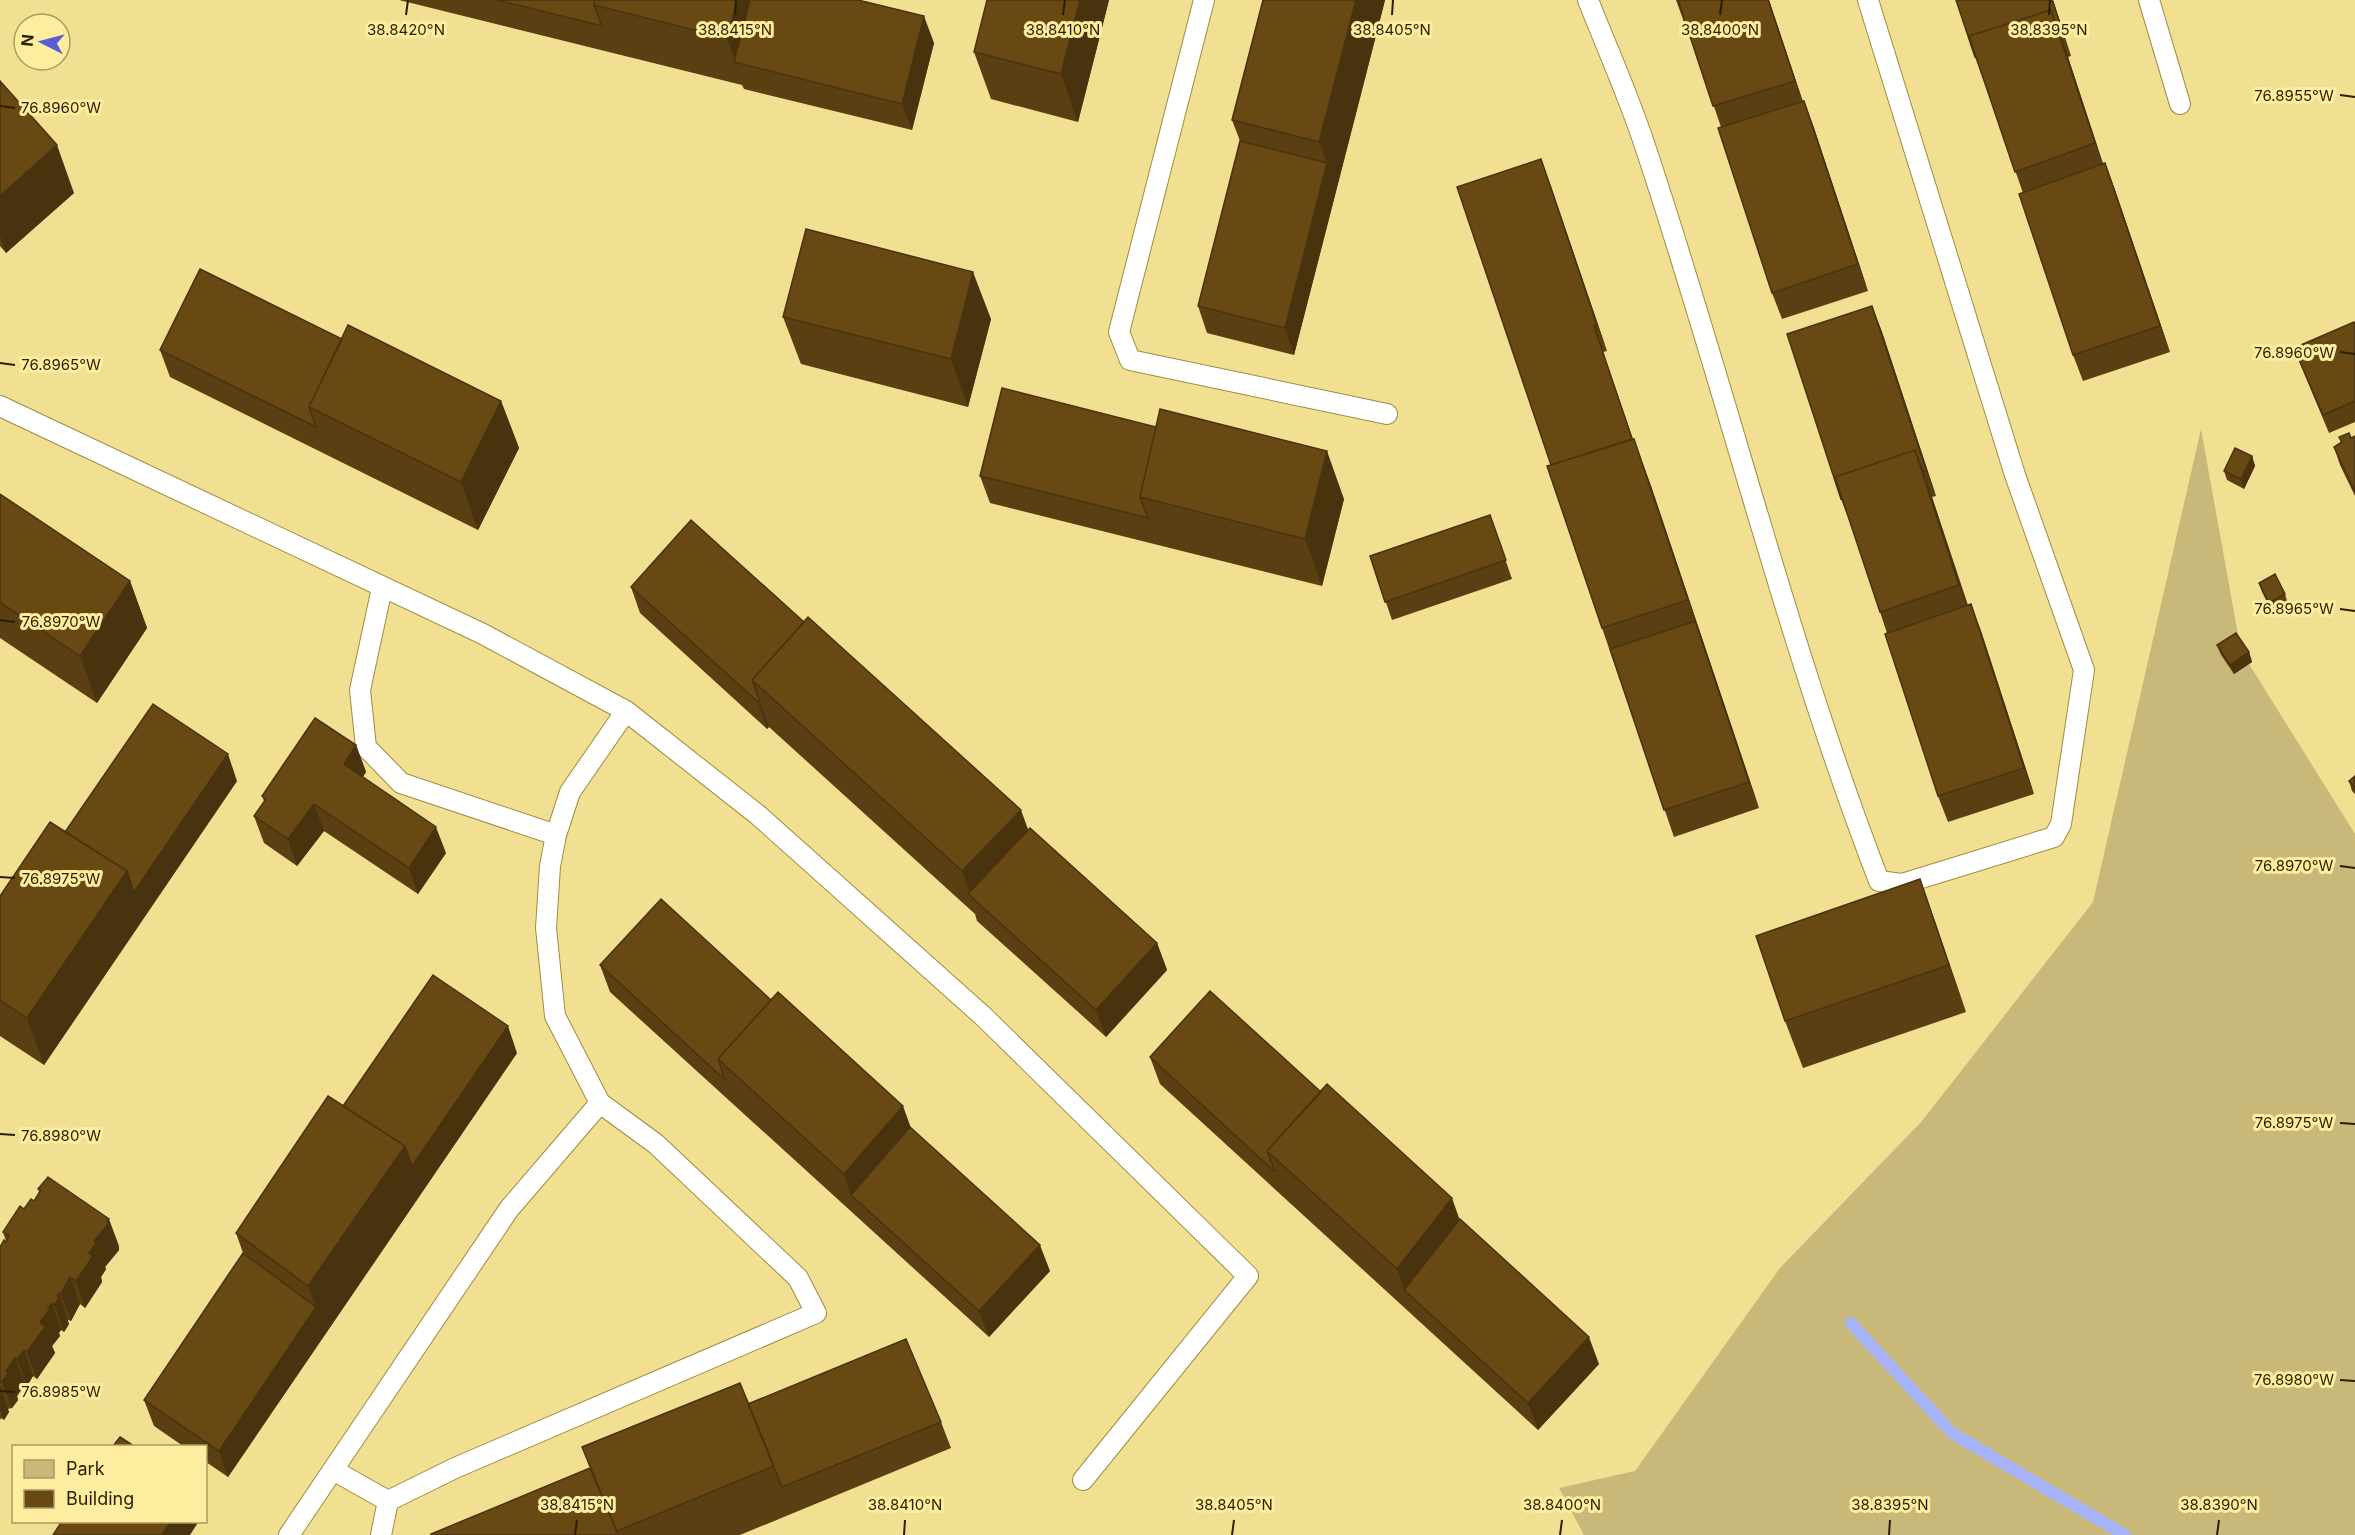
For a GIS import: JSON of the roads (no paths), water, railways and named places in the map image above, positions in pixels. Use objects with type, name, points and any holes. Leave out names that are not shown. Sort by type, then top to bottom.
[{"type":"lane","points":[[1204,0],[1119,332],[1130,360],[1387,414]]},
{"type":"lane","points":[[1588,0],[1644,141],[1815,700],[1863,838],[1879,881],[1902,884],[2054,837],[2061,824],[2084,670],[2015,475],[1868,0]]},
{"type":"lane","points":[[2149,0],[2180,104]]},
{"type":"lane","points":[[0,406],[483,634],[626,711],[759,815],[975,1010],[1248,1276],[1083,1480]]},
{"type":"lane","points":[[382,588],[360,690],[366,747],[400,783],[556,835]]},
{"type":"lane","points":[[388,1501],[455,1468],[816,1313],[798,1278],[656,1144],[600,1103],[555,1016],[546,928],[550,866],[556,835],[570,792],[626,711]]},
{"type":"lane","points":[[289,1535],[510,1209],[600,1103]]},
{"type":"lane","points":[[333,1470],[388,1501]]},
{"type":"lane","points":[[381,1535],[388,1501]]},
{"type":"waterway","points":[[1851,1323],[1952,1433],[2125,1535]]}]
